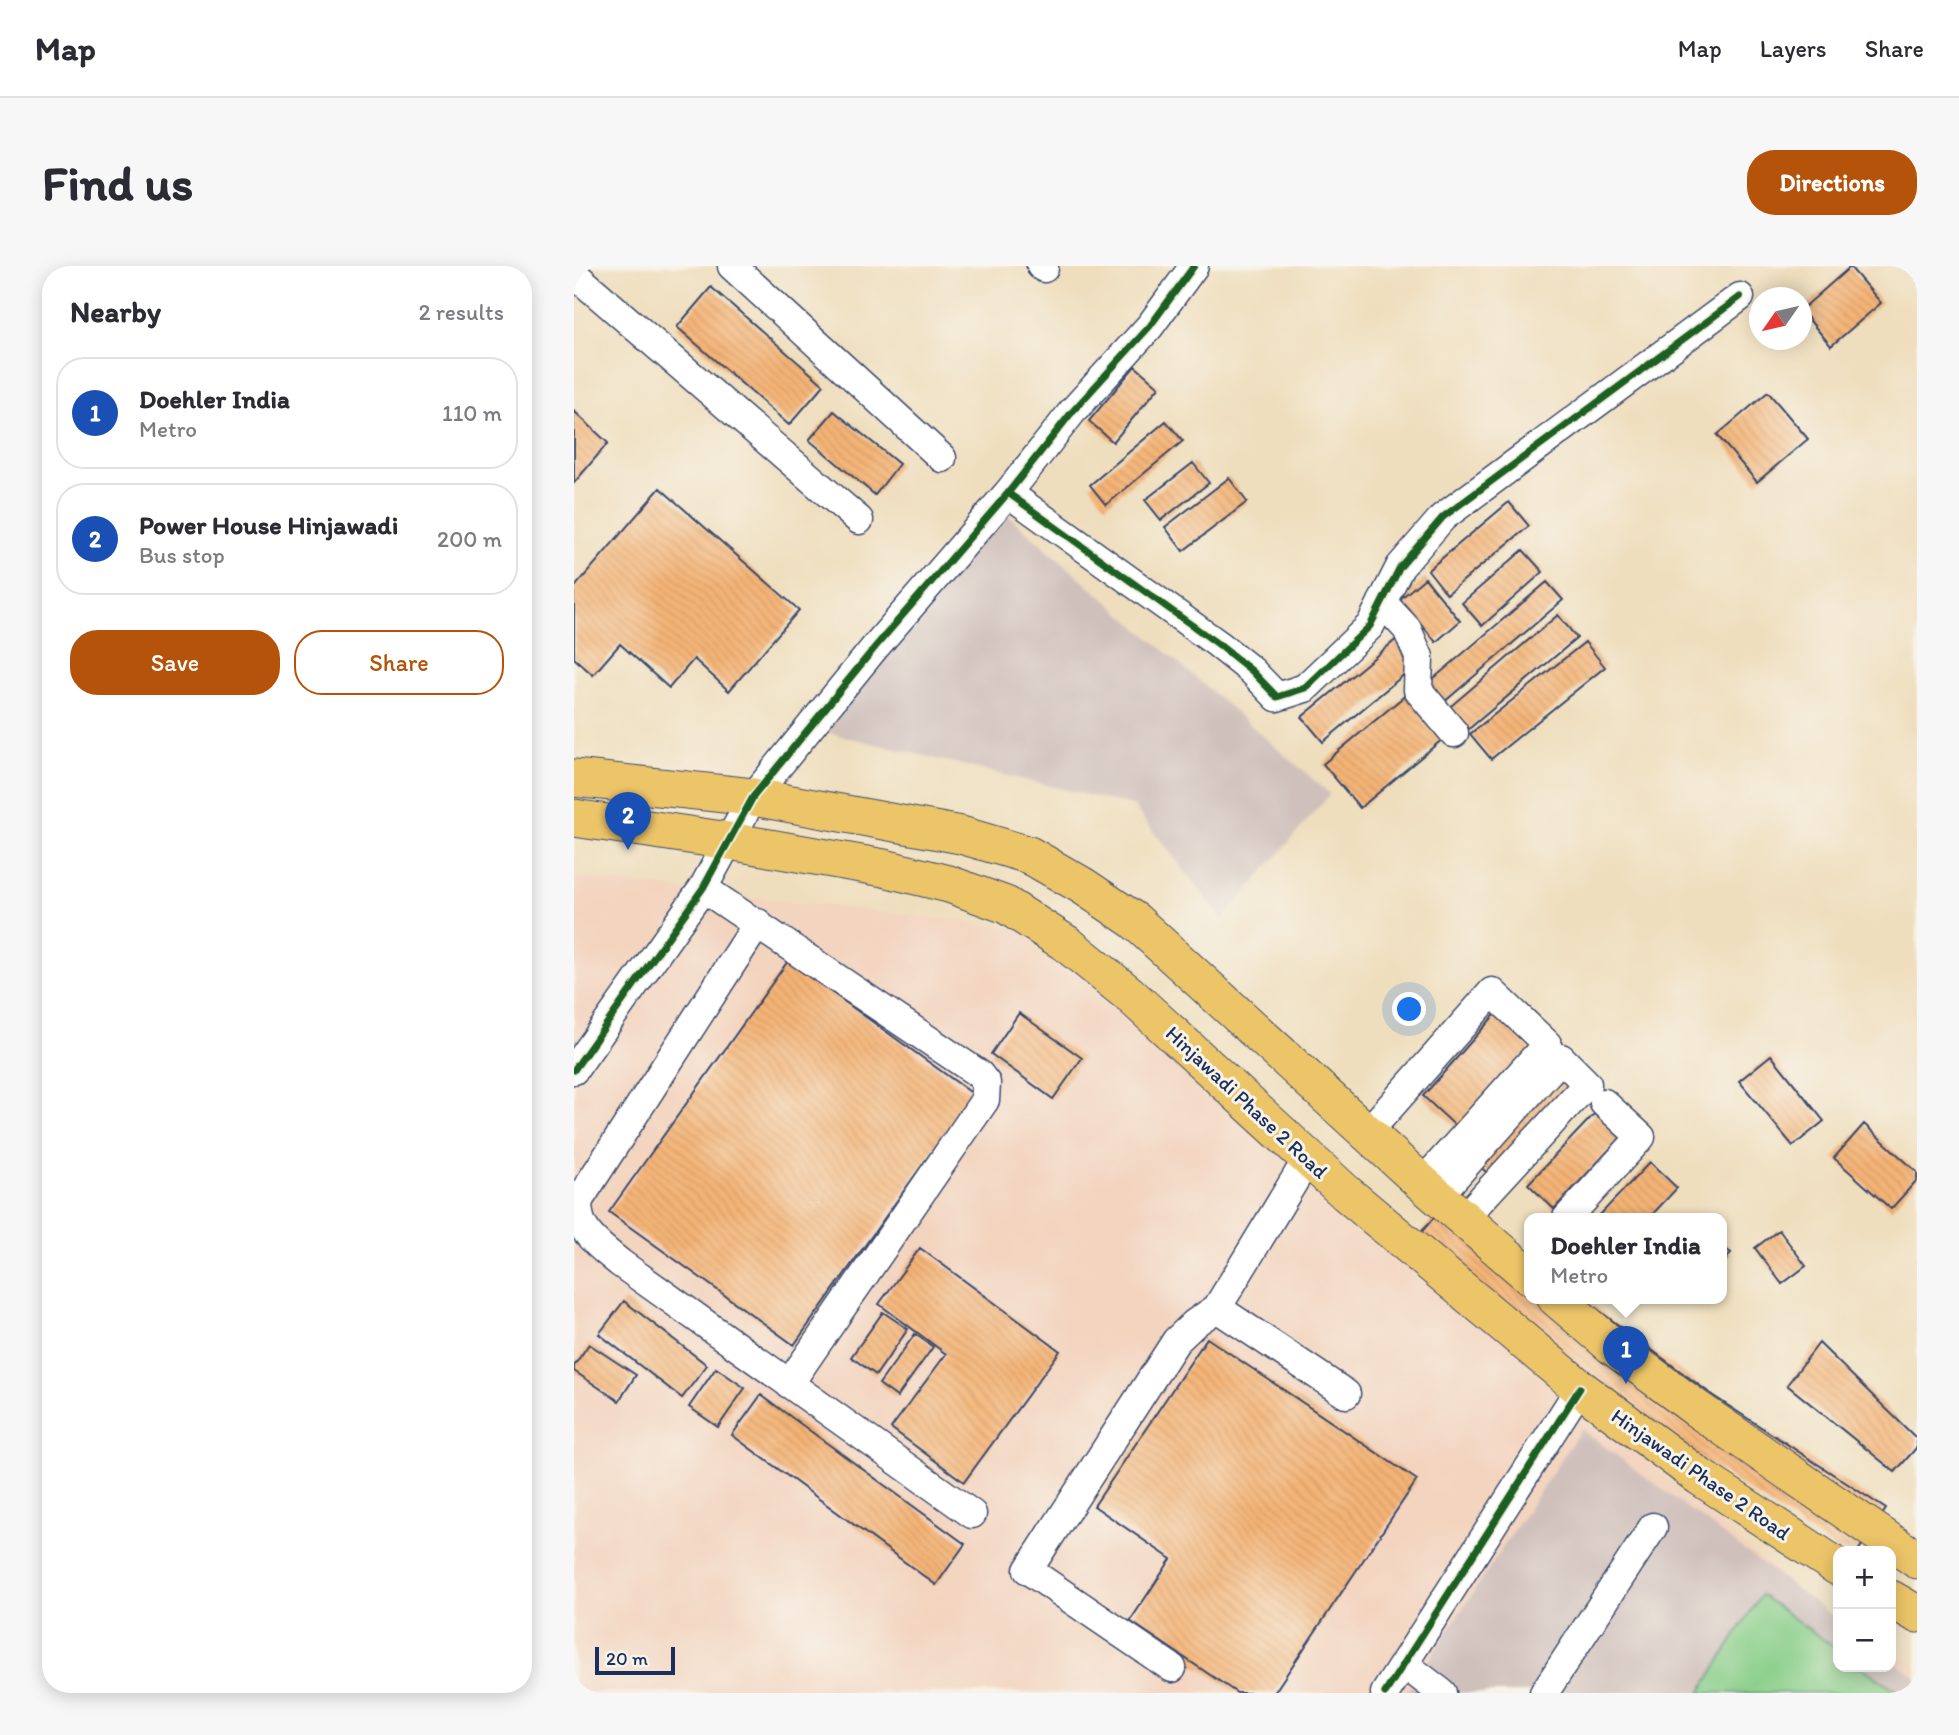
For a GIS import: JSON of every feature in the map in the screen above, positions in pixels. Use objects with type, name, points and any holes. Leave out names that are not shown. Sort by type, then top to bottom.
[{"type":"main road","points":[[574,778],[753,797],[961,835],[1029,855],[1083,886],[1135,921],[1441,1199],[1524,1266]]},
{"type":"main road","name":"Hinjawadi Phase 2 Road","points":[[574,818],[884,868],[949,884],[1006,905],[1067,944],[1129,994],[1308,1158],[1580,1388],[1700,1477],[1833,1564]]},
{"type":"main road","points":[[1563,1304],[1611,1345],[1697,1409],[1917,1560]]},
{"type":"main road","points":[[1580,1388],[1611,1345]]},
{"type":"main road","points":[[1896,1602],[1917,1615]]},
{"type":"street","points":[[732,266],[942,458]]},
{"type":"street","points":[[574,1070],[702,888],[753,797],[858,667],[1008,493],[1072,412],[1150,326],[1194,266]]},
{"type":"street","points":[[574,274],[859,520]]},
{"type":"street","points":[[1008,493],[1219,644],[1252,671],[1277,697],[1305,688],[1370,626],[1400,566],[1443,516],[1740,297]]},
{"type":"street","points":[[1382,602],[1406,629],[1419,657],[1418,690],[1454,733]]},
{"type":"street","points":[[702,888],[758,923],[979,1074],[986,1083],[985,1100],[789,1384]]},
{"type":"street","points":[[758,923],[579,1200],[575,1211],[585,1234],[611,1256],[972,1514]]},
{"type":"street","points":[[1367,1133],[1492,992],[1547,1044],[1441,1199]]},
{"type":"street","points":[[1561,1058],[1587,1084],[1494,1185],[1441,1199],[1468,1163],[1561,1058]]},
{"type":"street","points":[[1572,1213],[1641,1137],[1604,1103]]},
{"type":"street","points":[[1172,1668],[1028,1570],[1176,1342],[1195,1323],[1217,1308],[1308,1158]]},
{"type":"street","points":[[1468,1163],[1494,1185]]},
{"type":"street","points":[[1217,1308],[1346,1394]]},
{"type":"street","points":[[1385,1693],[1580,1388]]},
{"type":"street","points":[[1544,1693],[1653,1527]]},
{"type":"street","points":[[1404,1664],[1442,1693]]},
{"type":"shaded area","points":[[1003,511],[1330,794],[1223,919],[1133,806],[817,730]]},
{"type":"shaded area","points":[[574,877],[1040,930],[1827,1617],[1833,1644],[1833,1672],[1896,1672],[1896,1655],[1917,1666],[1917,1693],[574,1693]]},
{"type":"shaded area","points":[[1581,1429],[1833,1616],[1833,1672],[1896,1672],[1896,1663],[1917,1678],[1917,1693],[1407,1693]]},
{"type":"green space","points":[[1761,1595],[1833,1646],[1833,1672],[1869,1672],[1899,1693],[1700,1693]]},
{"type":"building","points":[[1850,267],[1881,303],[1831,346],[1812,323],[1812,300]]},
{"type":"building","points":[[711,287],[824,385],[789,425],[677,327]]},
{"type":"building","points":[[1135,366],[1159,387],[1113,442],[1089,421]]},
{"type":"building","points":[[1768,392],[1808,439],[1757,482],[1717,435]]},
{"type":"building","points":[[574,411],[608,443],[574,483]]},
{"type":"building","points":[[834,411],[899,464],[875,495],[809,440]]},
{"type":"building","points":[[1166,421],[1183,441],[1106,505],[1090,485]]},
{"type":"building","points":[[1193,463],[1209,483],[1161,520],[1145,500]]},
{"type":"building","points":[[1229,478],[1247,502],[1183,551],[1165,527]]},
{"type":"building","points":[[660,488],[799,610],[729,691],[694,659],[669,688],[620,644],[593,675],[574,658],[574,588]]},
{"type":"building","points":[[1509,502],[1529,526],[1447,594],[1428,570]]},
{"type":"building","points":[[1523,550],[1543,572],[1482,626],[1462,603]]},
{"type":"building","points":[[1425,578],[1460,621],[1436,642],[1400,599]]},
{"type":"building","points":[[1547,582],[1563,600],[1436,709],[1420,690]]},
{"type":"building","points":[[1558,615],[1577,638],[1464,733],[1445,711]]},
{"type":"building","points":[[1398,638],[1418,663],[1323,742],[1302,717]]},
{"type":"building","points":[[1585,642],[1605,667],[1491,759],[1470,734]]},
{"type":"building","points":[[1413,689],[1450,733],[1360,808],[1323,764]]},
{"type":"building","points":[[788,961],[973,1094],[794,1345],[609,1212]]},
{"type":"building","points":[[1500,1009],[1540,1044],[1462,1132],[1423,1096]]},
{"type":"building","points":[[1019,1013],[1082,1058],[1053,1099],[991,1054]]},
{"type":"building","points":[[1771,1055],[1824,1121],[1793,1146],[1739,1081]]},
{"type":"building","points":[[1562,1066],[1582,1085],[1495,1180],[1475,1162]]},
{"type":"building","points":[[1598,1110],[1624,1134],[1554,1209],[1528,1184]]},
{"type":"building","points":[[1864,1124],[1917,1172],[1917,1180],[1891,1209],[1834,1158]]},
{"type":"building","points":[[1650,1162],[1677,1188],[1654,1213],[1602,1213]]},
{"type":"building","points":[[1454,1194],[1524,1252],[1524,1304],[1590,1304],[1715,1397],[1886,1509],[1861,1546],[1833,1548],[1400,1257]]},
{"type":"building","points":[[1779,1230],[1806,1266],[1782,1284],[1755,1248]]},
{"type":"building","points":[[920,1248],[1060,1351],[964,1482],[891,1428],[946,1354],[879,1304]]},
{"type":"building","points":[[624,1301],[707,1365],[682,1398],[599,1334]]},
{"type":"building","points":[[883,1312],[908,1329],[876,1375],[851,1357]]},
{"type":"building","points":[[915,1334],[933,1347],[897,1397],[879,1384]]},
{"type":"building","points":[[1207,1338],[1417,1480],[1274,1693],[1237,1693],[1130,1621],[1171,1559],[1094,1506]]},
{"type":"building","points":[[1819,1343],[1917,1439],[1917,1447],[1895,1472],[1787,1385]]},
{"type":"building","points":[[589,1344],[636,1375],[619,1401],[574,1371],[574,1366]]},
{"type":"building","points":[[716,1368],[745,1388],[718,1427],[689,1407]]},
{"type":"building","points":[[761,1395],[965,1544],[936,1585],[732,1435]]},
{"type":"cycle path","points":[[574,1070],[703,888],[753,797],[876,646],[1008,493],[1072,412],[1150,326],[1194,266]]},
{"type":"cycle path","points":[[1008,493],[1218,644],[1252,671],[1277,697],[1305,688],[1370,626],[1400,567],[1443,517],[1740,297]]},
{"type":"cycle path","points":[[1385,1693],[1580,1388]]},
{"type":"place","name":"Power House Hinjawadi","points":[[628,850]]},
{"type":"place","name":"Doehler India","points":[[1626,1384]]}]
